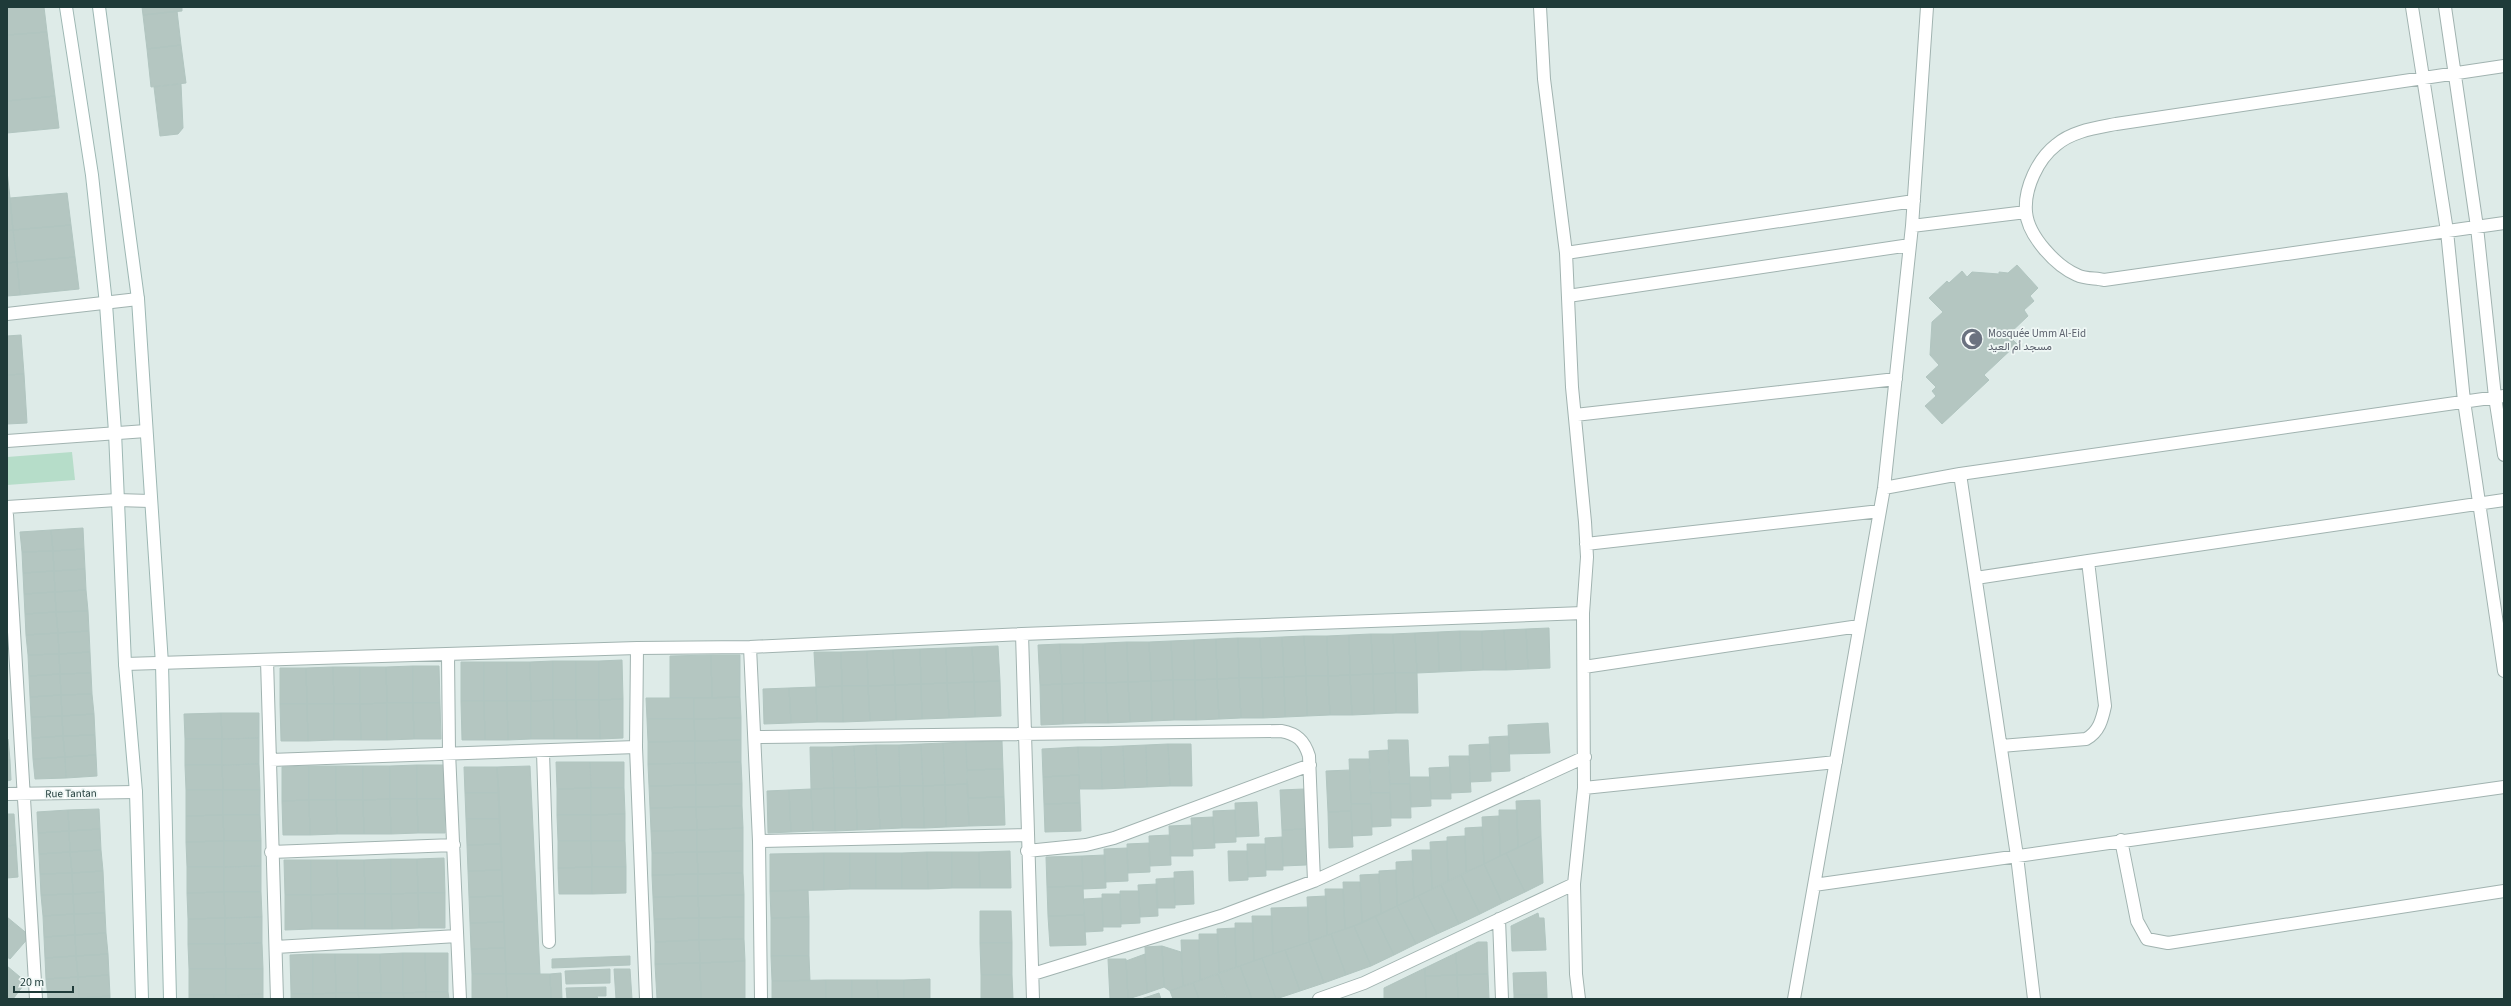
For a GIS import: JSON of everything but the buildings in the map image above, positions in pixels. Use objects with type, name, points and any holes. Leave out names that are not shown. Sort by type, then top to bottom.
[{"type":"street","points":[[66,7],[92,175],[106,304],[115,432],[117,500],[126,664],[136,792],[142,999]]},
{"type":"street","points":[[100,7],[138,298],[150,501],[162,664],[170,999]]},
{"type":"street","points":[[1540,7],[1544,79],[1566,253],[1575,415],[1586,544],[1583,613],[1584,788],[1574,884],[1576,974],[1579,999]]},
{"type":"street","points":[[1794,999],[1884,488],[1912,226],[1927,7]]},
{"type":"street","points":[[2412,7],[2422,78],[2448,231],[2464,401],[2504,671]]},
{"type":"street","points":[[2445,7],[2500,397],[2504,455]]},
{"type":"street","points":[[2504,66],[2116,124],[2088,130],[2056,144],[2044,158],[2027,189],[2026,212],[2037,241],[2059,265],[2078,276],[2104,280],[2504,223]]},
{"type":"street","points":[[1566,253],[1914,201]]},
{"type":"street","points":[[1912,226],[2026,212]]},
{"type":"street","points":[[1568,296],[1910,245]]},
{"type":"street","points":[[7,314],[106,304],[138,298]]},
{"type":"street","points":[[1575,415],[1896,378]]},
{"type":"street","points":[[1884,488],[1960,474],[2500,397]]},
{"type":"street","points":[[7,441],[115,432],[146,431]]},
{"type":"street","points":[[1960,474],[2017,856],[2034,999]]},
{"type":"street","points":[[7,507],[117,500],[150,501]]},
{"type":"street","points":[[1976,578],[2504,500]]},
{"type":"street","points":[[1586,544],[1880,510]]},
{"type":"street","points":[[7,515],[10,602],[24,794],[36,999]]},
{"type":"street","points":[[2001,746],[2086,739],[2093,735],[2102,721],[2105,706],[2088,561]]},
{"type":"street","points":[[126,664],[637,648],[750,647],[1022,634],[1583,613]]},
{"type":"street","points":[[1584,667],[1859,626]]},
{"type":"street","points":[[1022,634],[1027,851],[1033,999]]},
{"type":"street","points":[[750,647],[759,841],[761,999]]},
{"type":"street","points":[[637,648],[636,748],[646,999]]},
{"type":"street","points":[[448,655],[449,752],[460,999]]},
{"type":"street","points":[[266,660],[270,760],[271,852],[277,999]]},
{"type":"street","points":[[755,737],[1281,731],[1295,734],[1306,747],[1310,765],[1314,881]]},
{"type":"street","points":[[270,760],[449,752],[544,752],[636,748]]},
{"type":"street","points":[[544,752],[549,942]]},
{"type":"street","points":[[1032,974],[1221,916],[1314,881],[1585,757]]},
{"type":"street","points":[[1584,788],[1836,762]]},
{"type":"street","points":[[1027,851],[1086,845],[1114,838],[1310,765]]},
{"type":"street","points":[[1814,886],[2121,840],[2504,786]]},
{"type":"street","name":"Rue Tantan","points":[[7,794],[136,792]]},
{"type":"street","points":[[759,841],[1027,835]]},
{"type":"street","points":[[2121,840],[2137,921],[2147,939],[2156,942],[2168,943],[2504,891]]},
{"type":"street","points":[[271,852],[454,845]]},
{"type":"street","points":[[1319,999],[1364,983],[1574,884]]},
{"type":"street","points":[[1498,919],[1502,999]]},
{"type":"street","points":[[276,947],[457,936]]},
{"type":"green space","points":[[72,452],[75,480],[7,485],[7,457]]},
{"type":"place","name":"Mosquée Umm Al-Eid مسجد أم العيد","points":[[1972,339]]}]
